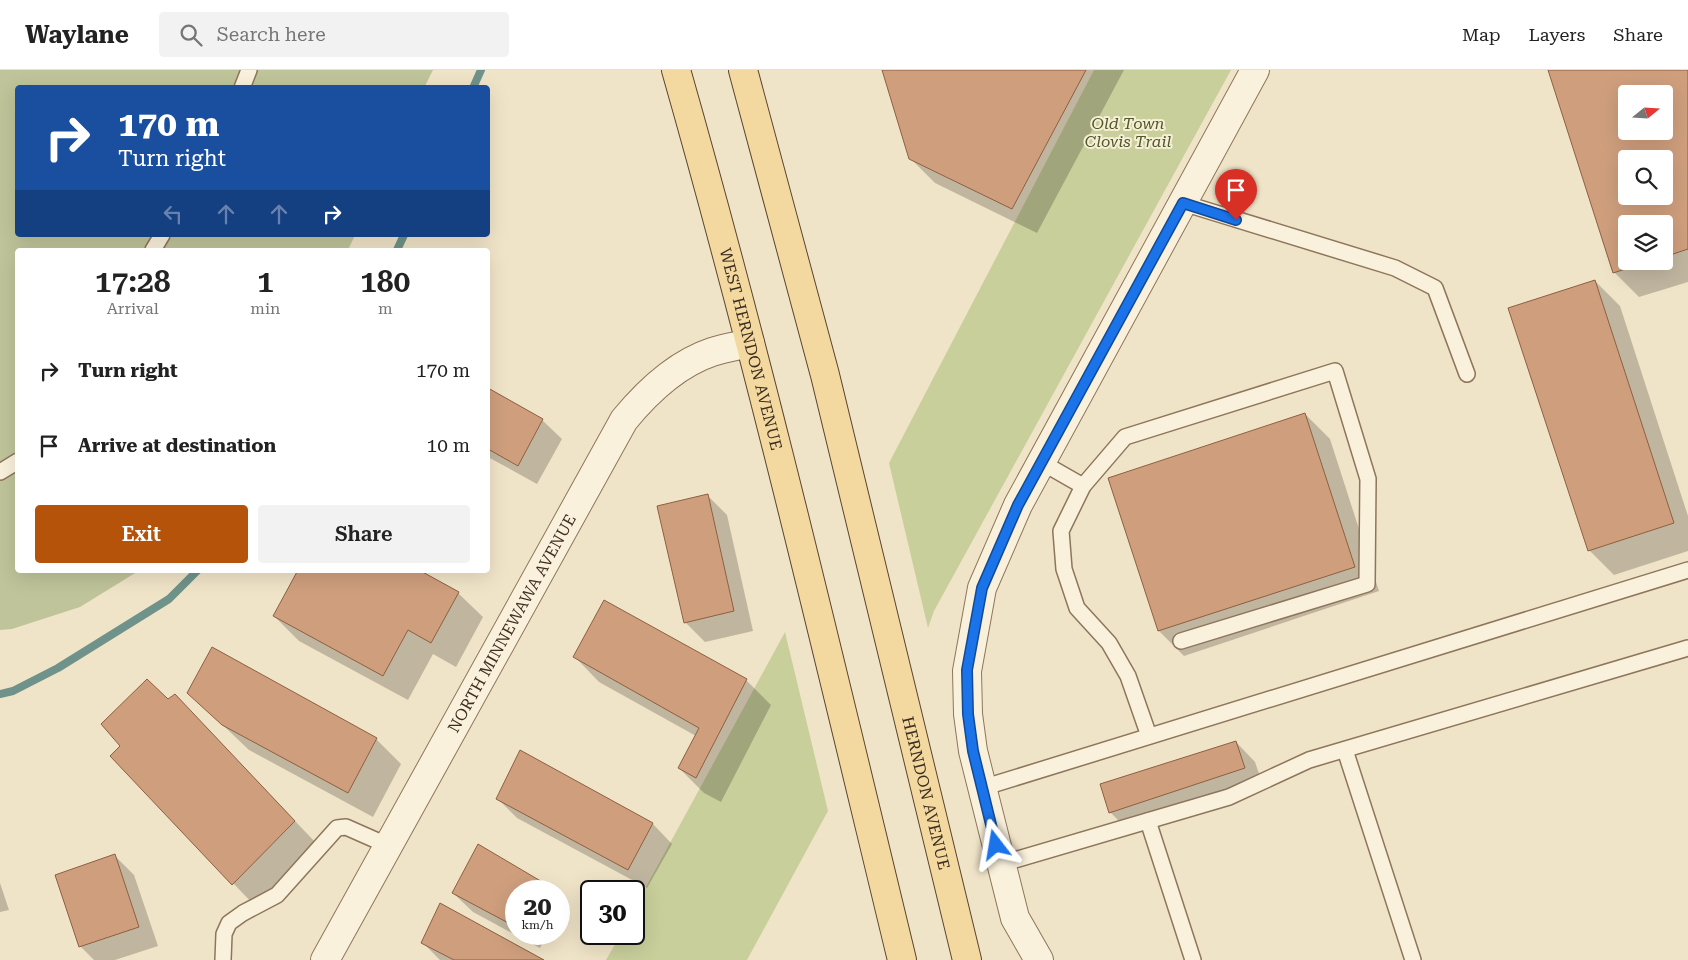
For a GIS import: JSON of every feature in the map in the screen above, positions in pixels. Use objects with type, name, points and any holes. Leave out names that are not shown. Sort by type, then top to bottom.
[{"type":"main road","name":"WEST HERNDON AVENUE","points":[[676,70],[750,343],[902,960]]},
{"type":"main road","name":"HERNDON AVENUE","points":[[743,70],[825,375],[967,960]]},
{"type":"street","points":[[1039,960],[1015,918],[973,751],[968,714],[968,661],[982,588],[1018,505],[1255,70]]},
{"type":"street","name":"NORTH MINNEWAWA AVENUE","points":[[325,960],[624,420],[648,391],[677,370],[711,352],[750,343]]},
{"type":"lane","points":[[243,85],[249,70]]},
{"type":"lane","points":[[1183,203],[1395,268],[1436,288],[1467,374]]},
{"type":"lane","points":[[154,248],[161,237]]},
{"type":"lane","points":[[1149,736],[1128,676],[1110,643],[1077,608],[1064,569],[1061,531],[1083,486],[1125,437],[1335,371],[1368,479],[1367,584],[1181,641]]},
{"type":"lane","points":[[1042,462],[1083,486]]},
{"type":"lane","points":[[0,472],[15,463]]},
{"type":"lane","points":[[982,788],[1688,570]]},
{"type":"lane","points":[[1001,864],[1229,797],[1309,760],[1688,648]]},
{"type":"lane","points":[[1345,750],[1413,960]]},
{"type":"lane","points":[[1148,821],[1193,960]]},
{"type":"lane","points":[[223,960],[224,934],[229,923],[243,913],[277,895],[337,828],[346,827],[389,846]]},
{"type":"green space","points":[[0,70],[433,70],[426,85],[15,85],[15,237],[354,237],[349,248],[15,248],[15,573],[135,573],[80,607],[12,629],[0,630]]},
{"type":"green space","name":"Old Town Clovis Trail","points":[[1094,70],[1231,70],[934,611],[928,628],[889,463]]},
{"type":"green space","points":[[785,632],[828,811],[747,960],[606,960],[615,945],[645,945],[645,889]]},
{"type":"building","points":[[882,70],[1086,70],[1012,209],[909,159]]},
{"type":"building","points":[[1548,70],[1688,70],[1688,249],[1673,254],[1673,215],[1618,215],[1618,270],[1622,270],[1613,273]]},
{"type":"building","points":[[1595,280],[1674,523],[1588,551],[1508,308]]},
{"type":"building","points":[[490,389],[543,419],[518,466],[490,450]]},
{"type":"building","points":[[1305,413],[1355,567],[1158,631],[1108,478]]},
{"type":"building","points":[[708,494],[734,611],[684,623],[657,506]]},
{"type":"building","points":[[296,573],[424,573],[459,592],[431,643],[408,630],[383,676],[273,616]]},
{"type":"building","points":[[604,600],[747,679],[696,778],[678,768],[699,728],[573,657]]},
{"type":"building","points":[[212,647],[377,738],[348,793],[222,725],[187,693]]},
{"type":"building","points":[[147,679],[168,699],[175,694],[295,821],[232,885],[110,756],[120,746],[101,724]]},
{"type":"building","points":[[1236,741],[1245,768],[1109,813],[1100,784]]},
{"type":"building","points":[[520,750],[653,823],[628,870],[496,799]]},
{"type":"building","points":[[478,844],[539,880],[505,880],[505,921],[452,893]]},
{"type":"building","points":[[115,854],[139,927],[79,947],[55,875]]},
{"type":"building","points":[[440,903],[505,939],[505,945],[517,945],[544,960],[454,960],[421,943]]},
{"type":"waterway","points":[[474,85],[481,70]]},
{"type":"waterway","points":[[398,248],[403,237]]},
{"type":"waterway","points":[[0,694],[13,691],[58,668],[169,599],[195,573]]},
{"type":"route","points":[[996,845],[973,751],[968,714],[967,670],[982,588],[1018,505],[1183,203],[1236,220]]}]
